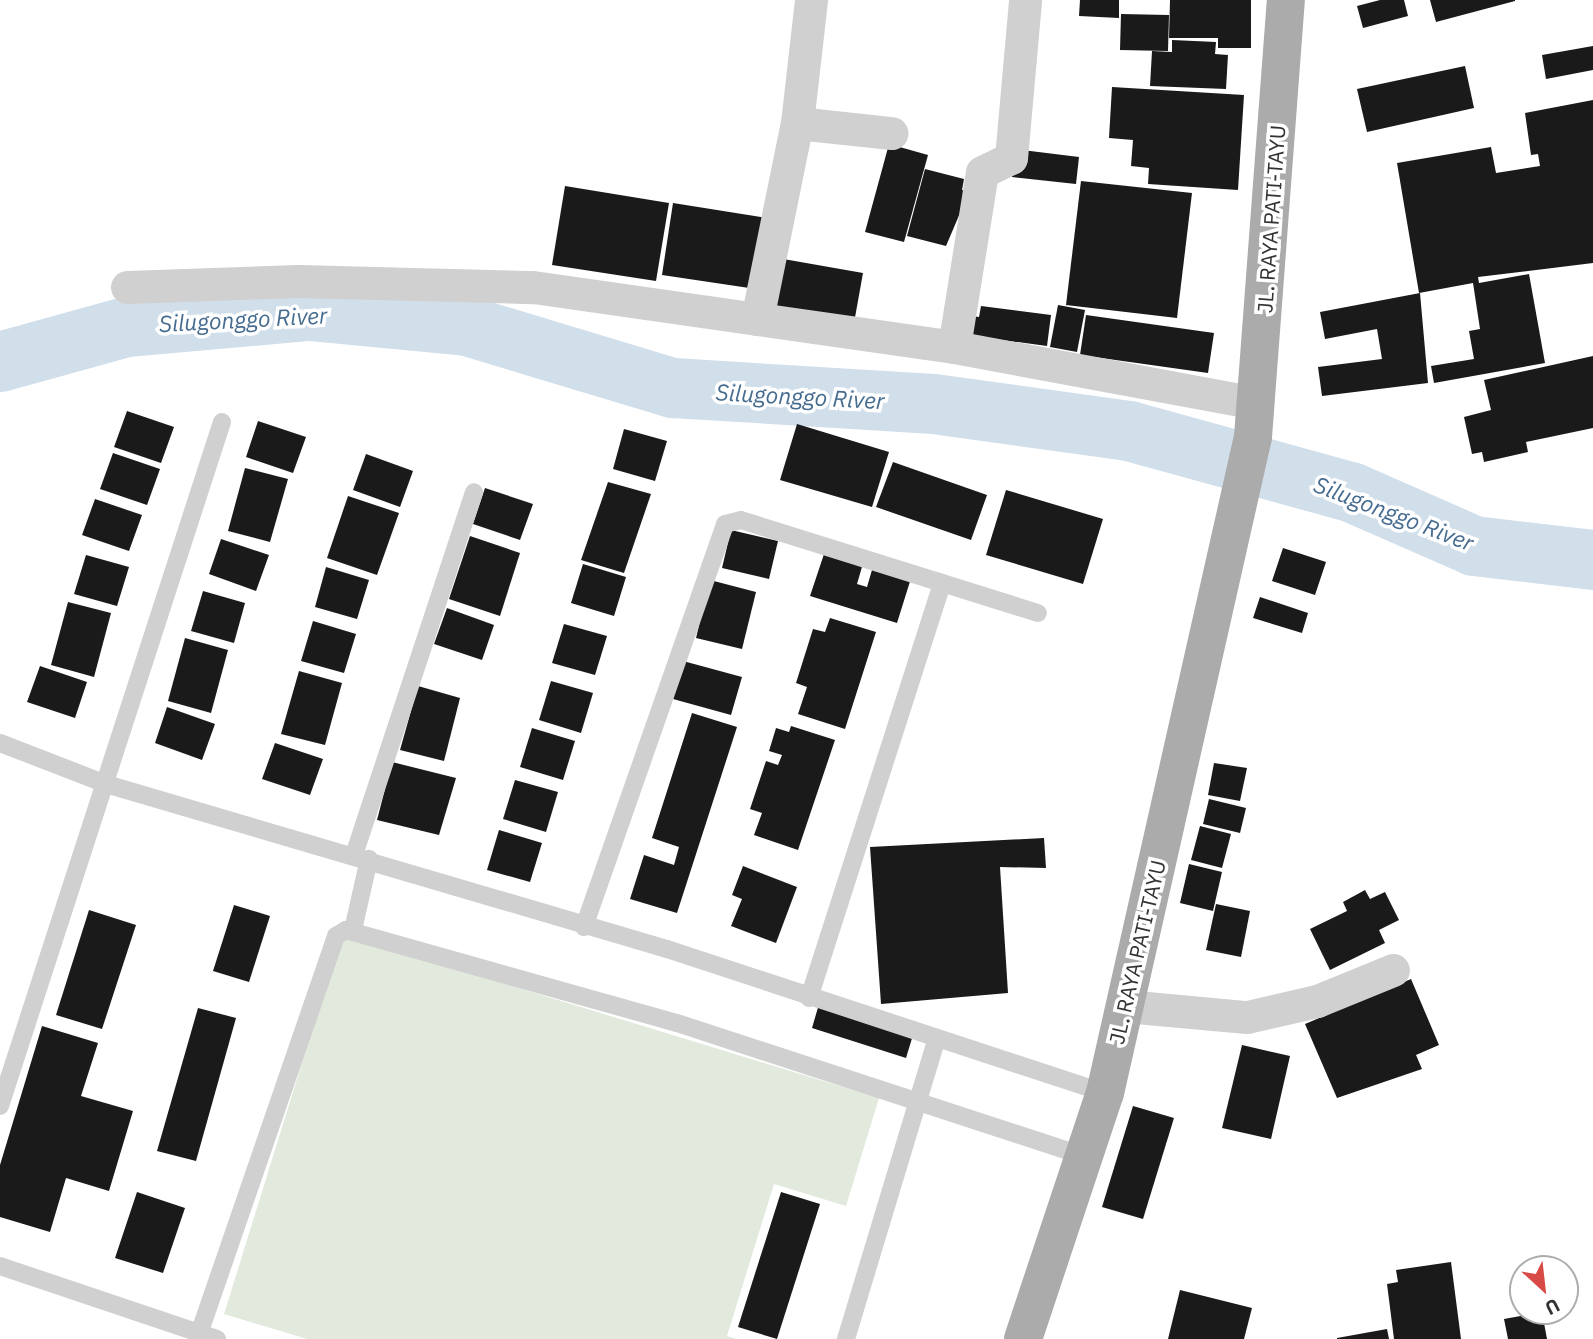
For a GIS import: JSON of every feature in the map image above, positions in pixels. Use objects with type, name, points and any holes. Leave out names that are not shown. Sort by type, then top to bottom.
[{"type":"main road","name":"JL. RAYA PATI-TAYU","points":[[1023,1339],[1087,1157],[1105,1093],[1229,558],[1255,420],[1286,0]]},
{"type":"street","points":[[757,319],[797,123],[811,0]]},
{"type":"street","points":[[954,347],[982,172],[1011,158],[1025,0]]},
{"type":"street","points":[[797,123],[891,133]]},
{"type":"street","points":[[127,287],[298,281],[533,287],[954,347],[1255,420]]},
{"type":"street","points":[[1125,1006],[1247,1017],[1317,1001],[1393,970]]},
{"type":"lane","points":[[0,1106],[222,422]]},
{"type":"lane","points":[[353,930],[361,857],[474,492]]},
{"type":"lane","points":[[584,926],[725,524],[741,520],[1038,613]]},
{"type":"lane","points":[[809,998],[942,583]]},
{"type":"lane","points":[[0,743],[106,784],[361,857],[1105,1093]]},
{"type":"lane","points":[[199,1334],[336,936],[353,930],[918,1099],[1087,1157]]},
{"type":"lane","points":[[846,1339],[936,1040]]},
{"type":"lane","points":[[0,1266],[217,1339]]},
{"type":"shaded area","points":[[342,934],[879,1098],[846,1206],[774,1184],[727,1336],[736,1339],[307,1339],[224,1314]]},
{"type":"building","points":[[1080,0],[1119,0],[1119,18],[1079,16]]},
{"type":"building","points":[[1170,0],[1251,0],[1251,48],[1218,48],[1218,38],[1169,38]]},
{"type":"building","points":[[1380,0],[1404,0],[1408,16],[1363,28],[1357,6]]},
{"type":"building","points":[[1430,0],[1515,0],[1515,1],[1436,22]]},
{"type":"building","points":[[1121,14],[1169,15],[1168,51],[1120,50]]},
{"type":"building","points":[[1172,40],[1216,42],[1215,54],[1228,55],[1226,89],[1150,86],[1152,51],[1172,52]]},
{"type":"building","points":[[1593,46],[1593,70],[1546,79],[1542,55]]},
{"type":"building","points":[[1465,66],[1474,108],[1367,132],[1357,89]]},
{"type":"building","points":[[1112,87],[1244,95],[1238,190],[1148,184],[1149,168],[1131,166],[1133,140],[1109,138]]},
{"type":"building","points":[[1593,100],[1593,263],[1478,277],[1479,283],[1529,274],[1545,363],[1434,383],[1431,366],[1474,359],[1469,331],[1480,329],[1473,283],[1419,293],[1397,163],[1491,147],[1496,173],[1540,166],[1538,154],[1531,155],[1525,113]]},
{"type":"building","points":[[889,144],[928,155],[904,242],[865,232]]},
{"type":"building","points":[[1015,149],[1079,157],[1076,184],[1012,177]]},
{"type":"building","points":[[925,169],[964,179],[962,190],[969,192],[946,246],[907,236]]},
{"type":"building","points":[[1081,181],[1192,193],[1177,318],[1066,305]]},
{"type":"building","points":[[565,186],[669,203],[656,281],[552,265]]},
{"type":"building","points":[[673,203],[767,218],[756,289],[662,275]]},
{"type":"building","points":[[772,257],[863,273],[854,323],[763,307]]},
{"type":"building","points":[[1420,293],[1428,383],[1322,396],[1318,367],[1382,359],[1377,329],[1325,339],[1320,312]]},
{"type":"building","points":[[1058,305],[1085,310],[1077,352],[1050,347]]},
{"type":"building","points":[[981,306],[1051,315],[1047,346],[957,334],[960,314],[979,317]]},
{"type":"building","points":[[1086,315],[1214,333],[1208,373],[1080,355]]},
{"type":"building","points":[[1593,356],[1593,428],[1526,442],[1528,452],[1484,462],[1482,452],[1472,454],[1464,417],[1491,410],[1484,380]]},
{"type":"building","points":[[127,411],[174,427],[161,463],[114,447]]},
{"type":"building","points":[[258,421],[306,437],[293,473],[246,457]]},
{"type":"building","points":[[797,424],[889,452],[872,507],[780,480]]},
{"type":"building","points":[[624,429],[667,441],[655,481],[613,469]]},
{"type":"building","points":[[113,453],[160,469],[147,505],[100,489]]},
{"type":"building","points":[[366,454],[413,471],[400,507],[353,490]]},
{"type":"building","points":[[893,462],[987,495],[971,540],[876,507]]},
{"type":"building","points":[[245,468],[288,479],[270,542],[228,531]]},
{"type":"building","points":[[608,482],[651,494],[624,573],[581,560]]},
{"type":"building","points":[[485,488],[533,504],[520,540],[473,524]]},
{"type":"building","points":[[1006,490],[1103,519],[1083,584],[986,555]]},
{"type":"building","points":[[348,496],[399,513],[377,575],[327,558]]},
{"type":"building","points":[[95,499],[142,515],[129,551],[82,535]]},
{"type":"building","points":[[731,530],[778,541],[769,579],[722,568]]},
{"type":"building","points":[[470,536],[520,553],[500,616],[449,599]]},
{"type":"building","points":[[221,539],[269,555],[256,591],[209,574]]},
{"type":"building","points":[[826,548],[864,560],[857,584],[867,587],[874,563],[912,575],[897,623],[810,596]]},
{"type":"building","points":[[1283,548],[1326,562],[1315,595],[1272,581]]},
{"type":"building","points":[[86,555],[129,567],[117,606],[74,594]]},
{"type":"building","points":[[583,564],[626,577],[614,616],[571,603]]},
{"type":"building","points":[[326,567],[369,580],[357,619],[315,607]]},
{"type":"building","points":[[710,580],[756,592],[742,649],[696,638]]},
{"type":"building","points":[[203,591],[245,603],[234,643],[191,631]]},
{"type":"building","points":[[1260,597],[1308,613],[1302,633],[1253,618]]},
{"type":"building","points":[[68,602],[111,613],[94,677],[51,665]]},
{"type":"building","points":[[447,608],[494,625],[482,660],[434,644]]},
{"type":"building","points":[[830,618],[876,632],[845,729],[798,714],[807,687],[796,683],[813,629],[825,632]]},
{"type":"building","points":[[313,621],[356,634],[344,673],[301,661]]},
{"type":"building","points":[[564,624],[607,636],[595,675],[552,663]]},
{"type":"building","points":[[185,638],[228,650],[211,713],[168,701]]},
{"type":"building","points":[[683,661],[742,677],[731,715],[673,699]]},
{"type":"building","points":[[40,666],[87,682],[75,718],[27,702]]},
{"type":"building","points":[[299,671],[342,683],[325,745],[281,734]]},
{"type":"building","points":[[551,681],[593,693],[581,733],[539,720]]},
{"type":"building","points":[[418,686],[460,698],[444,761],[400,750]]},
{"type":"building","points":[[167,707],[215,724],[202,760],[155,743]]},
{"type":"building","points":[[692,713],[737,727],[677,913],[630,899],[644,855],[674,865],[679,847],[652,838]]},
{"type":"building","points":[[791,726],[835,740],[798,850],[754,835],[762,813],[750,809],[766,761],[778,765],[782,755],[769,751],[776,728],[789,732]]},
{"type":"building","points":[[532,728],[575,741],[563,780],[520,767]]},
{"type":"building","points":[[275,743],[323,759],[310,795],[262,779]]},
{"type":"building","points":[[392,762],[456,778],[439,835],[377,820]]},
{"type":"building","points":[[1214,763],[1247,768],[1240,801],[1208,795]]},
{"type":"building","points":[[515,780],[558,792],[546,832],[503,819]]},
{"type":"building","points":[[1209,799],[1246,808],[1240,833],[1203,824]]},
{"type":"building","points":[[1200,826],[1231,834],[1222,868],[1191,860]]},
{"type":"building","points":[[499,830],[542,843],[530,882],[487,870]]},
{"type":"building","points":[[1044,838],[1046,868],[1000,867],[1008,993],[881,1004],[870,847]]},
{"type":"building","points":[[1189,864],[1222,872],[1213,911],[1180,903]]},
{"type":"building","points":[[743,866],[797,887],[776,943],[731,926],[742,899],[732,895]]},
{"type":"building","points":[[1365,890],[1370,899],[1385,892],[1399,920],[1379,930],[1385,943],[1330,970],[1310,929],[1347,911],[1343,902]]},
{"type":"building","points":[[1216,904],[1250,911],[1241,957],[1206,950]]},
{"type":"building","points":[[234,905],[270,916],[249,982],[213,971]]},
{"type":"building","points":[[89,910],[136,925],[102,1029],[56,1015]]},
{"type":"building","points":[[1411,979],[1439,1045],[1416,1055],[1422,1069],[1337,1098],[1305,1024]]},
{"type":"building","points":[[819,1004],[913,1035],[906,1058],[812,1028]]},
{"type":"building","points":[[198,1008],[236,1018],[196,1161],[157,1151]]},
{"type":"building","points":[[42,1026],[98,1043],[81,1096],[133,1111],[109,1191],[66,1178],[50,1232],[0,1217],[0,1165]]},
{"type":"building","points":[[1242,1045],[1290,1056],[1271,1139],[1222,1128]]},
{"type":"building","points":[[1133,1106],[1174,1118],[1143,1219],[1102,1207]]},
{"type":"building","points":[[137,1192],[185,1208],[163,1273],[115,1258]]},
{"type":"building","points":[[781,1192],[820,1204],[777,1339],[738,1327]]},
{"type":"building","points":[[1451,1262],[1461,1339],[1394,1339],[1387,1284],[1398,1282],[1396,1270]]},
{"type":"building","points":[[1180,1290],[1252,1308],[1244,1339],[1168,1339]]},
{"type":"building","points":[[1509,1318],[1509,1325],[1544,1325],[1547,1339],[1508,1339],[1504,1319]]},
{"type":"building","points":[[1387,1329],[1389,1339],[1337,1339],[1337,1338]]},
{"type":"waterway","name":"Silugonggo River","points":[[0,362],[126,327],[309,311],[467,326],[673,388],[934,404],[1129,431],[1351,492],[1474,546],[1593,560]]}]
